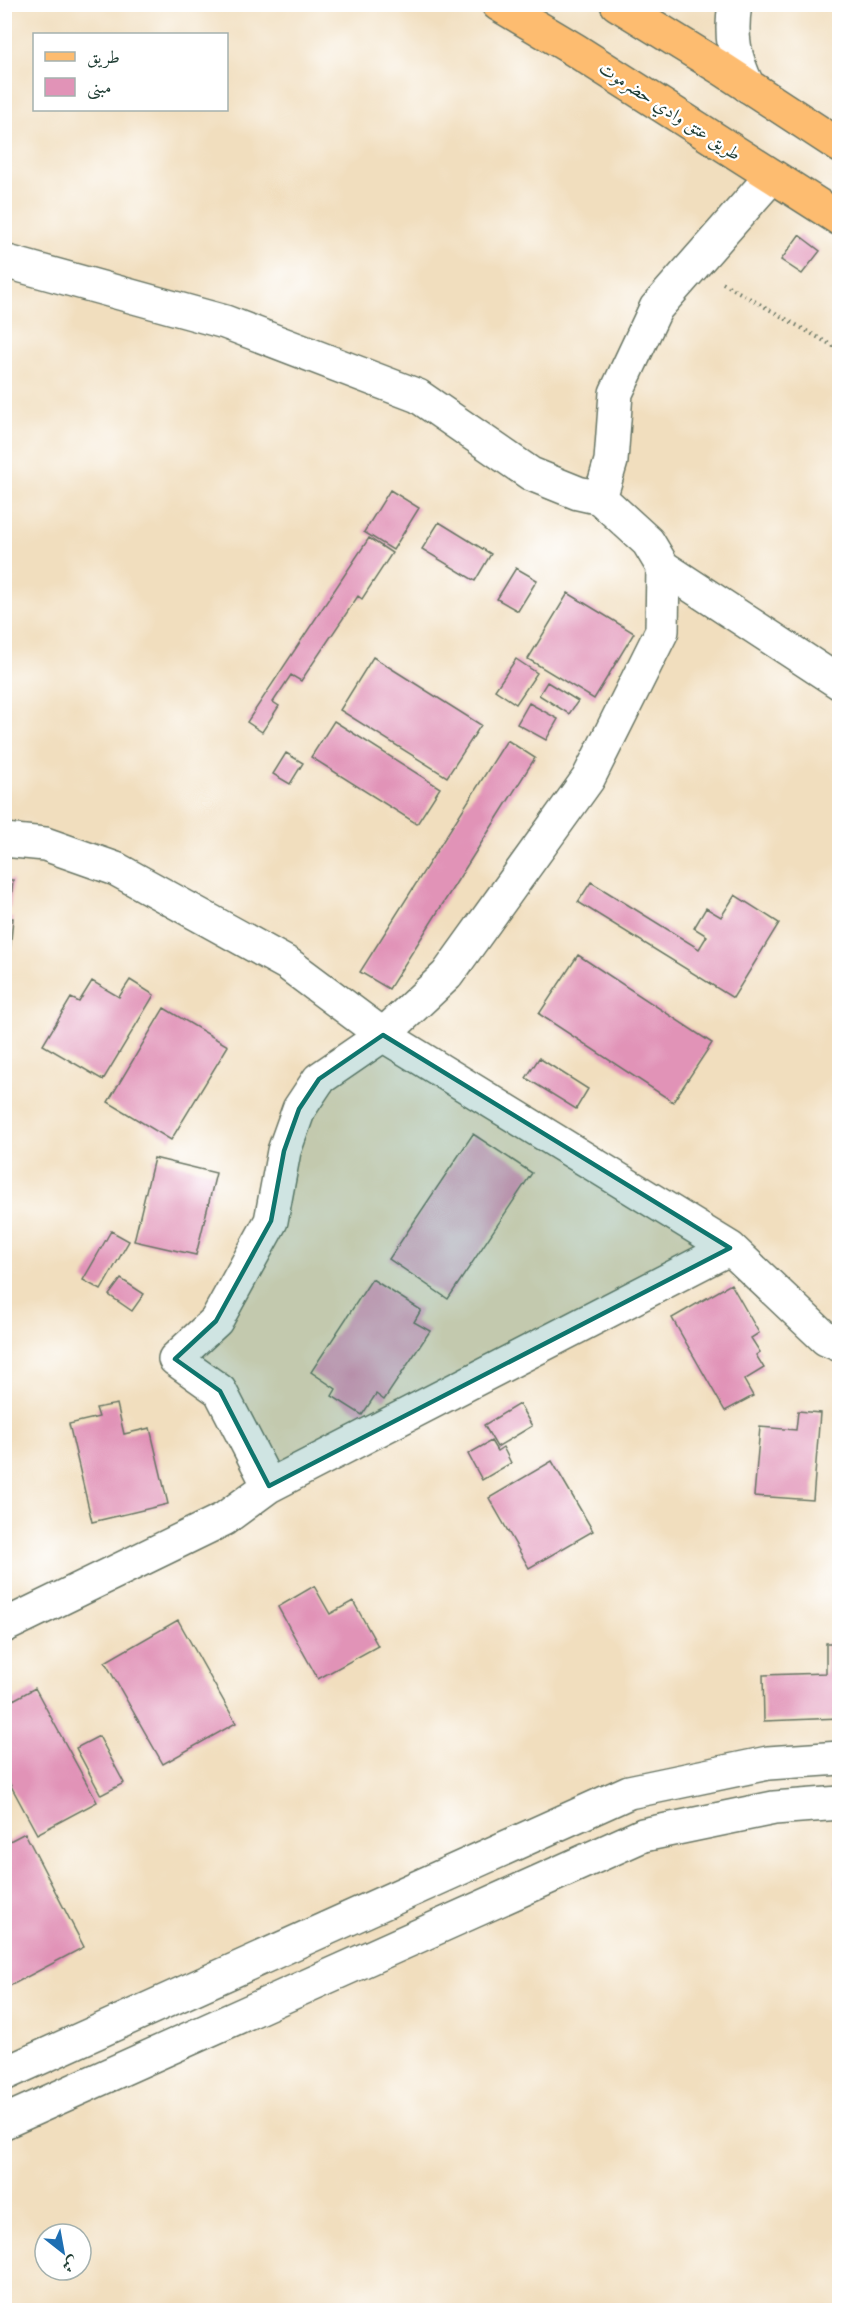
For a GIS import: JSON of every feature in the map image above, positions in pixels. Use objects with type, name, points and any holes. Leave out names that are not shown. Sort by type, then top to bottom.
[{"type":"main road","name":"طريق عتق وادي حضرموت","points":[[498,4],[575,50],[840,219]]},
{"type":"main road","points":[[617,4],[840,146]]},
{"type":"street","points":[[735,4],[732,25],[733,46],[738,67],[748,86]]},
{"type":"street","points":[[600,498],[611,461],[616,393],[656,308],[772,176]]},
{"type":"street","points":[[4,261],[225,322],[418,396],[531,474],[578,494],[600,498],[648,542],[663,567],[840,683]]},
{"type":"street","points":[[269,1486],[220,1391],[175,1359],[216,1321],[271,1221],[284,1151],[299,1109],[319,1079],[383,1035],[447,975],[588,779],[662,631],[663,567]]},
{"type":"street","points":[[4,840],[45,844],[116,869],[288,964],[383,1035],[730,1248],[826,1339],[840,1345]]},
{"type":"street","points":[[4,1626],[224,1519],[269,1486],[730,1248]]},
{"type":"street","points":[[4,2074],[629,1792],[768,1763],[840,1758]]},
{"type":"street","points":[[4,2122],[643,1835],[774,1808],[840,1803]]},
{"type":"path","points":[[694,265],[840,350]]},
{"type":"highlighted area","points":[[383,1035],[730,1248],[269,1486],[220,1391],[175,1359],[216,1321],[271,1221],[284,1151],[299,1109],[319,1079]]},
{"type":"building","points":[[799,235],[820,251],[802,274],[781,260]]},
{"type":"building","points":[[390,490],[419,508],[393,550],[364,532]]},
{"type":"building","points":[[439,522],[491,554],[475,581],[422,549]]},
{"type":"building","points":[[369,538],[392,553],[362,599],[358,596],[301,681],[291,675],[273,702],[279,706],[262,732],[247,722]]},
{"type":"building","points":[[516,568],[537,580],[518,611],[497,599]]},
{"type":"building","points":[[568,593],[634,633],[594,699],[528,659]]},
{"type":"building","points":[[373,657],[481,725],[447,777],[340,710]]},
{"type":"building","points":[[516,659],[537,673],[516,704],[495,690]]},
{"type":"building","points":[[547,682],[578,701],[569,714],[539,695]]},
{"type":"building","points":[[529,703],[558,719],[546,740],[517,724]]},
{"type":"building","points":[[334,721],[440,788],[417,824],[311,757]]},
{"type":"building","points":[[507,740],[535,758],[389,989],[360,972]]},
{"type":"building","points":[[286,753],[303,763],[290,784],[273,774]]},
{"type":"building","points":[[4,880],[13,880],[10,908],[4,908]]},
{"type":"building","points":[[591,882],[699,949],[707,936],[694,928],[706,908],[721,917],[735,895],[779,923],[733,998],[578,902]]},
{"type":"building","points":[[5,918],[13,918],[6,997],[5,997]]},
{"type":"building","points":[[578,955],[712,1043],[673,1102],[539,1014]]},
{"type":"building","points":[[130,980],[154,995],[103,1080],[43,1045],[71,998],[79,1002],[92,981],[119,997]]},
{"type":"building","points":[[164,1008],[228,1046],[171,1140],[108,1102]]},
{"type":"building","points":[[539,1058],[588,1089],[576,1109],[526,1078]]},
{"type":"building","points":[[473,1134],[532,1173],[448,1299],[389,1259]]},
{"type":"building","points":[[154,1158],[216,1173],[196,1255],[134,1241]]},
{"type":"building","points":[[111,1231],[129,1241],[101,1290],[83,1280]]},
{"type":"building","points":[[121,1279],[144,1294],[132,1311],[109,1295]]},
{"type":"building","points":[[372,1279],[421,1310],[414,1322],[430,1331],[384,1400],[376,1394],[362,1415],[332,1396],[336,1389],[311,1372]]},
{"type":"building","points":[[731,1284],[759,1333],[751,1338],[760,1352],[756,1355],[764,1368],[744,1380],[753,1396],[725,1411],[672,1318]]},
{"type":"building","points":[[117,1404],[124,1434],[150,1428],[168,1504],[92,1522],[69,1424],[99,1417],[96,1408]]},
{"type":"building","points":[[519,1404],[532,1426],[497,1447],[484,1425]]},
{"type":"building","points":[[798,1411],[820,1413],[813,1500],[754,1496],[760,1427],[796,1430]]},
{"type":"building","points":[[491,1441],[497,1451],[503,1447],[511,1463],[482,1480],[468,1454]]},
{"type":"building","points":[[552,1461],[593,1531],[529,1568],[489,1498]]},
{"type":"building","points":[[314,1586],[330,1614],[353,1601],[378,1646],[318,1679],[278,1607]]},
{"type":"building","points":[[178,1620],[236,1723],[163,1764],[105,1662]]},
{"type":"building","points":[[826,1643],[840,1643],[840,1718],[764,1721],[763,1675],[826,1673]]},
{"type":"building","points":[[35,1688],[97,1802],[37,1834],[4,1773],[4,1705]]},
{"type":"building","points":[[99,1736],[124,1783],[101,1795],[76,1748]]},
{"type":"building","points":[[25,1833],[84,1947],[4,1989],[4,1844]]},
{"type":"building","points":[[835,1875],[840,1875],[840,1901],[838,1901]]}]
